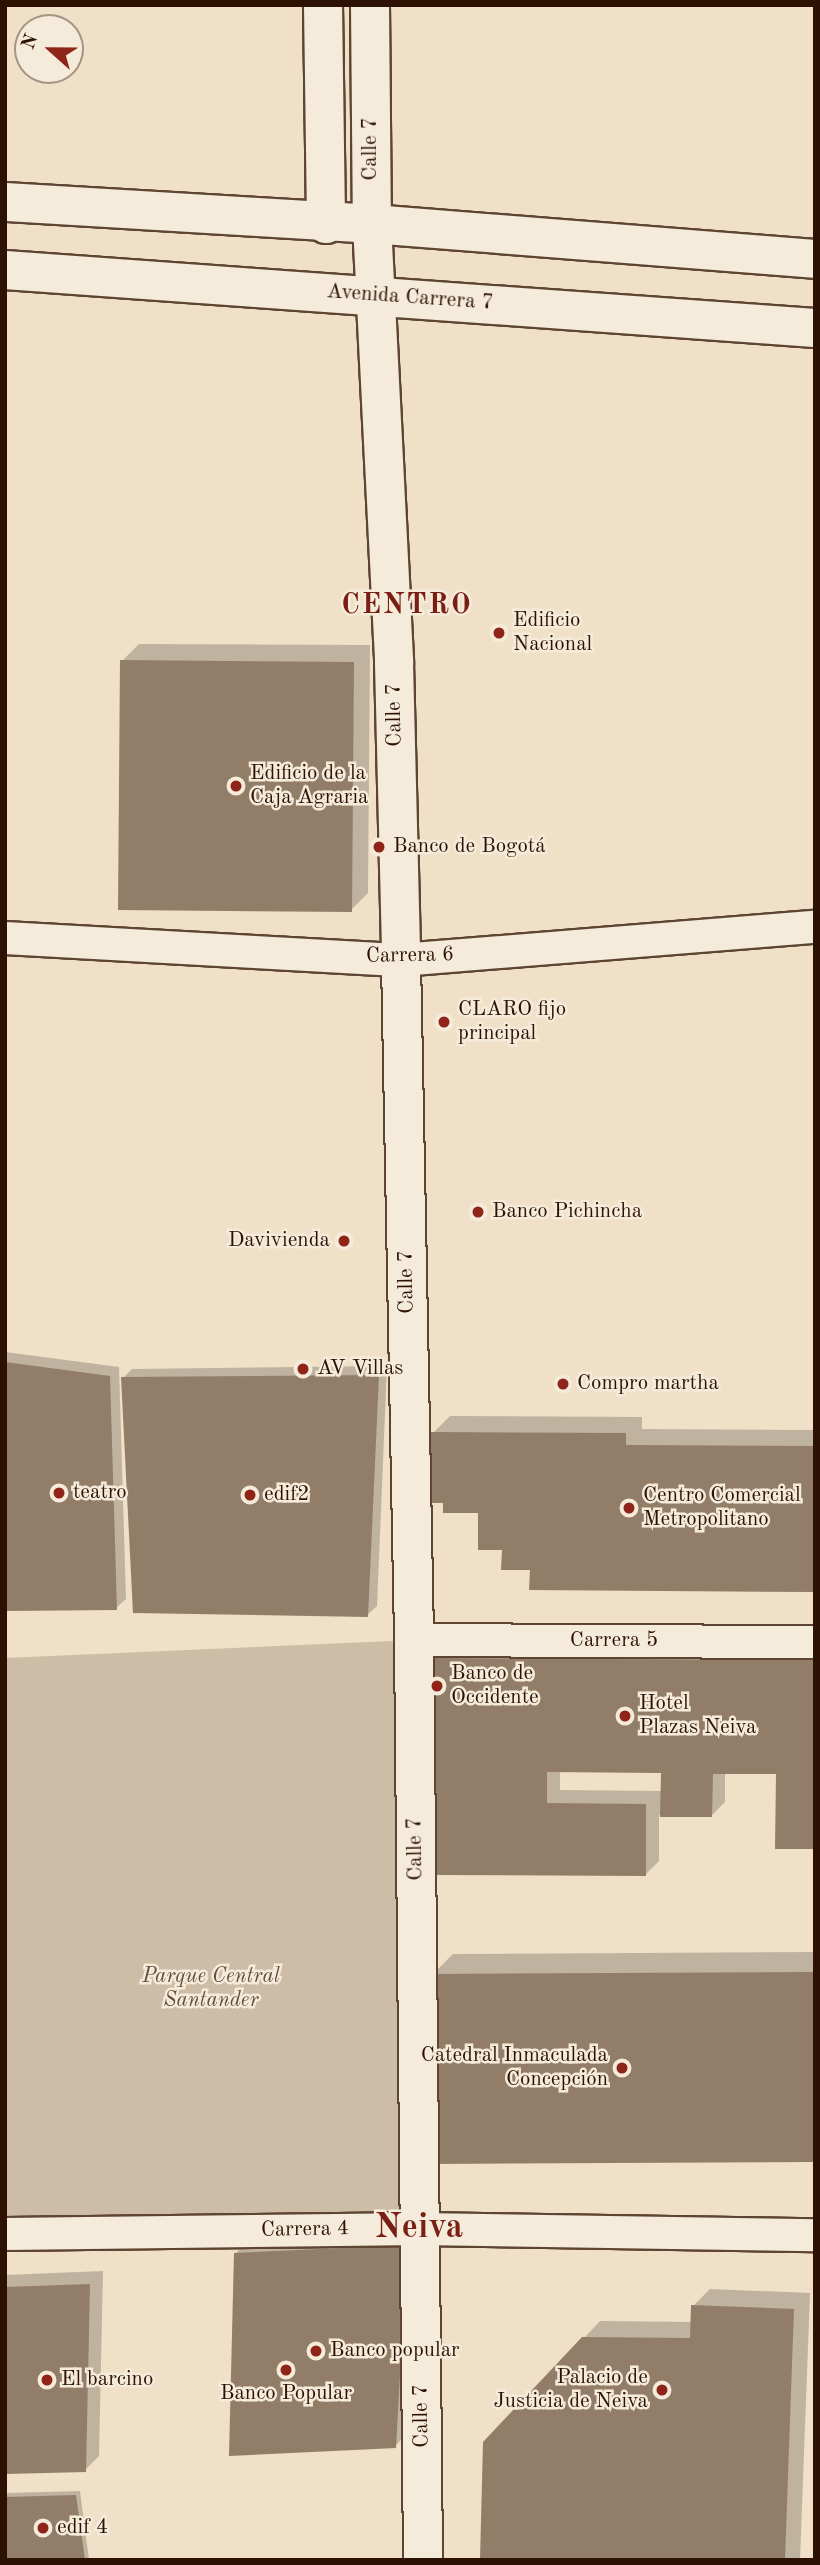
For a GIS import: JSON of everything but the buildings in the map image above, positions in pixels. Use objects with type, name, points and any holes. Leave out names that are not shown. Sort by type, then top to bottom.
[{"type":"street","points":[[323,5],[326,224]]},
{"type":"street","name":"Calle 7","points":[[370,5],[372,224],[394,663],[401,960],[414,1640],[423,2560]]},
{"type":"street","points":[[5,202],[326,224],[372,224],[815,259]]},
{"type":"street","name":"Avenida Carrera 7","points":[[5,270],[815,328]]},
{"type":"street","name":"Carrera 6","points":[[5,938],[401,960],[815,927]]},
{"type":"street","name":"Carrera 5","points":[[414,1640],[815,1642]]},
{"type":"street","name":"Carrera 4","points":[[5,2234],[420,2229],[815,2235]]},
{"type":"green space","name":"Parque Central Santander","points":[[414,1640],[420,2229],[5,2234],[5,1658]]},
{"type":"place","name":"Edificio Nacional","points":[[499,633]]},
{"type":"place","name":"Edificio de la Caja Agraria","points":[[236,786]]},
{"type":"place","name":"Banco de Bogotá","points":[[379,847]]},
{"type":"place","name":"CLARO fijo principal","points":[[444,1022]]},
{"type":"place","name":"Banco Pichincha","points":[[478,1212]]},
{"type":"place","name":"Davivienda","points":[[344,1241]]},
{"type":"place","name":"AV Villas","points":[[303,1369]]},
{"type":"place","name":"Compro martha","points":[[563,1384]]},
{"type":"place","name":"teatro","points":[[59,1493]]},
{"type":"place","name":"edif2","points":[[250,1495]]},
{"type":"place","name":"Centro Comercial Metropolitano","points":[[629,1508]]},
{"type":"place","name":"Banco de Occidente","points":[[437,1686]]},
{"type":"place","name":"Hotel Plazas Neiva","points":[[625,1716]]},
{"type":"place","name":"Catedral Inmaculada Concepción","points":[[622,2068]]},
{"type":"place","name":"Banco popular","points":[[316,2351]]},
{"type":"place","name":"Banco Popular","points":[[286,2370]]},
{"type":"place","name":"El barcino","points":[[47,2380]]},
{"type":"place","name":"Palacio de Justicia de Neiva","points":[[662,2390]]},
{"type":"place","name":"edif 4","points":[[43,2528]]},
{"type":"district","name":"CENTRO","points":[[407,606]]},
{"type":"district","name":"Neiva","points":[[419,2228]]}]
